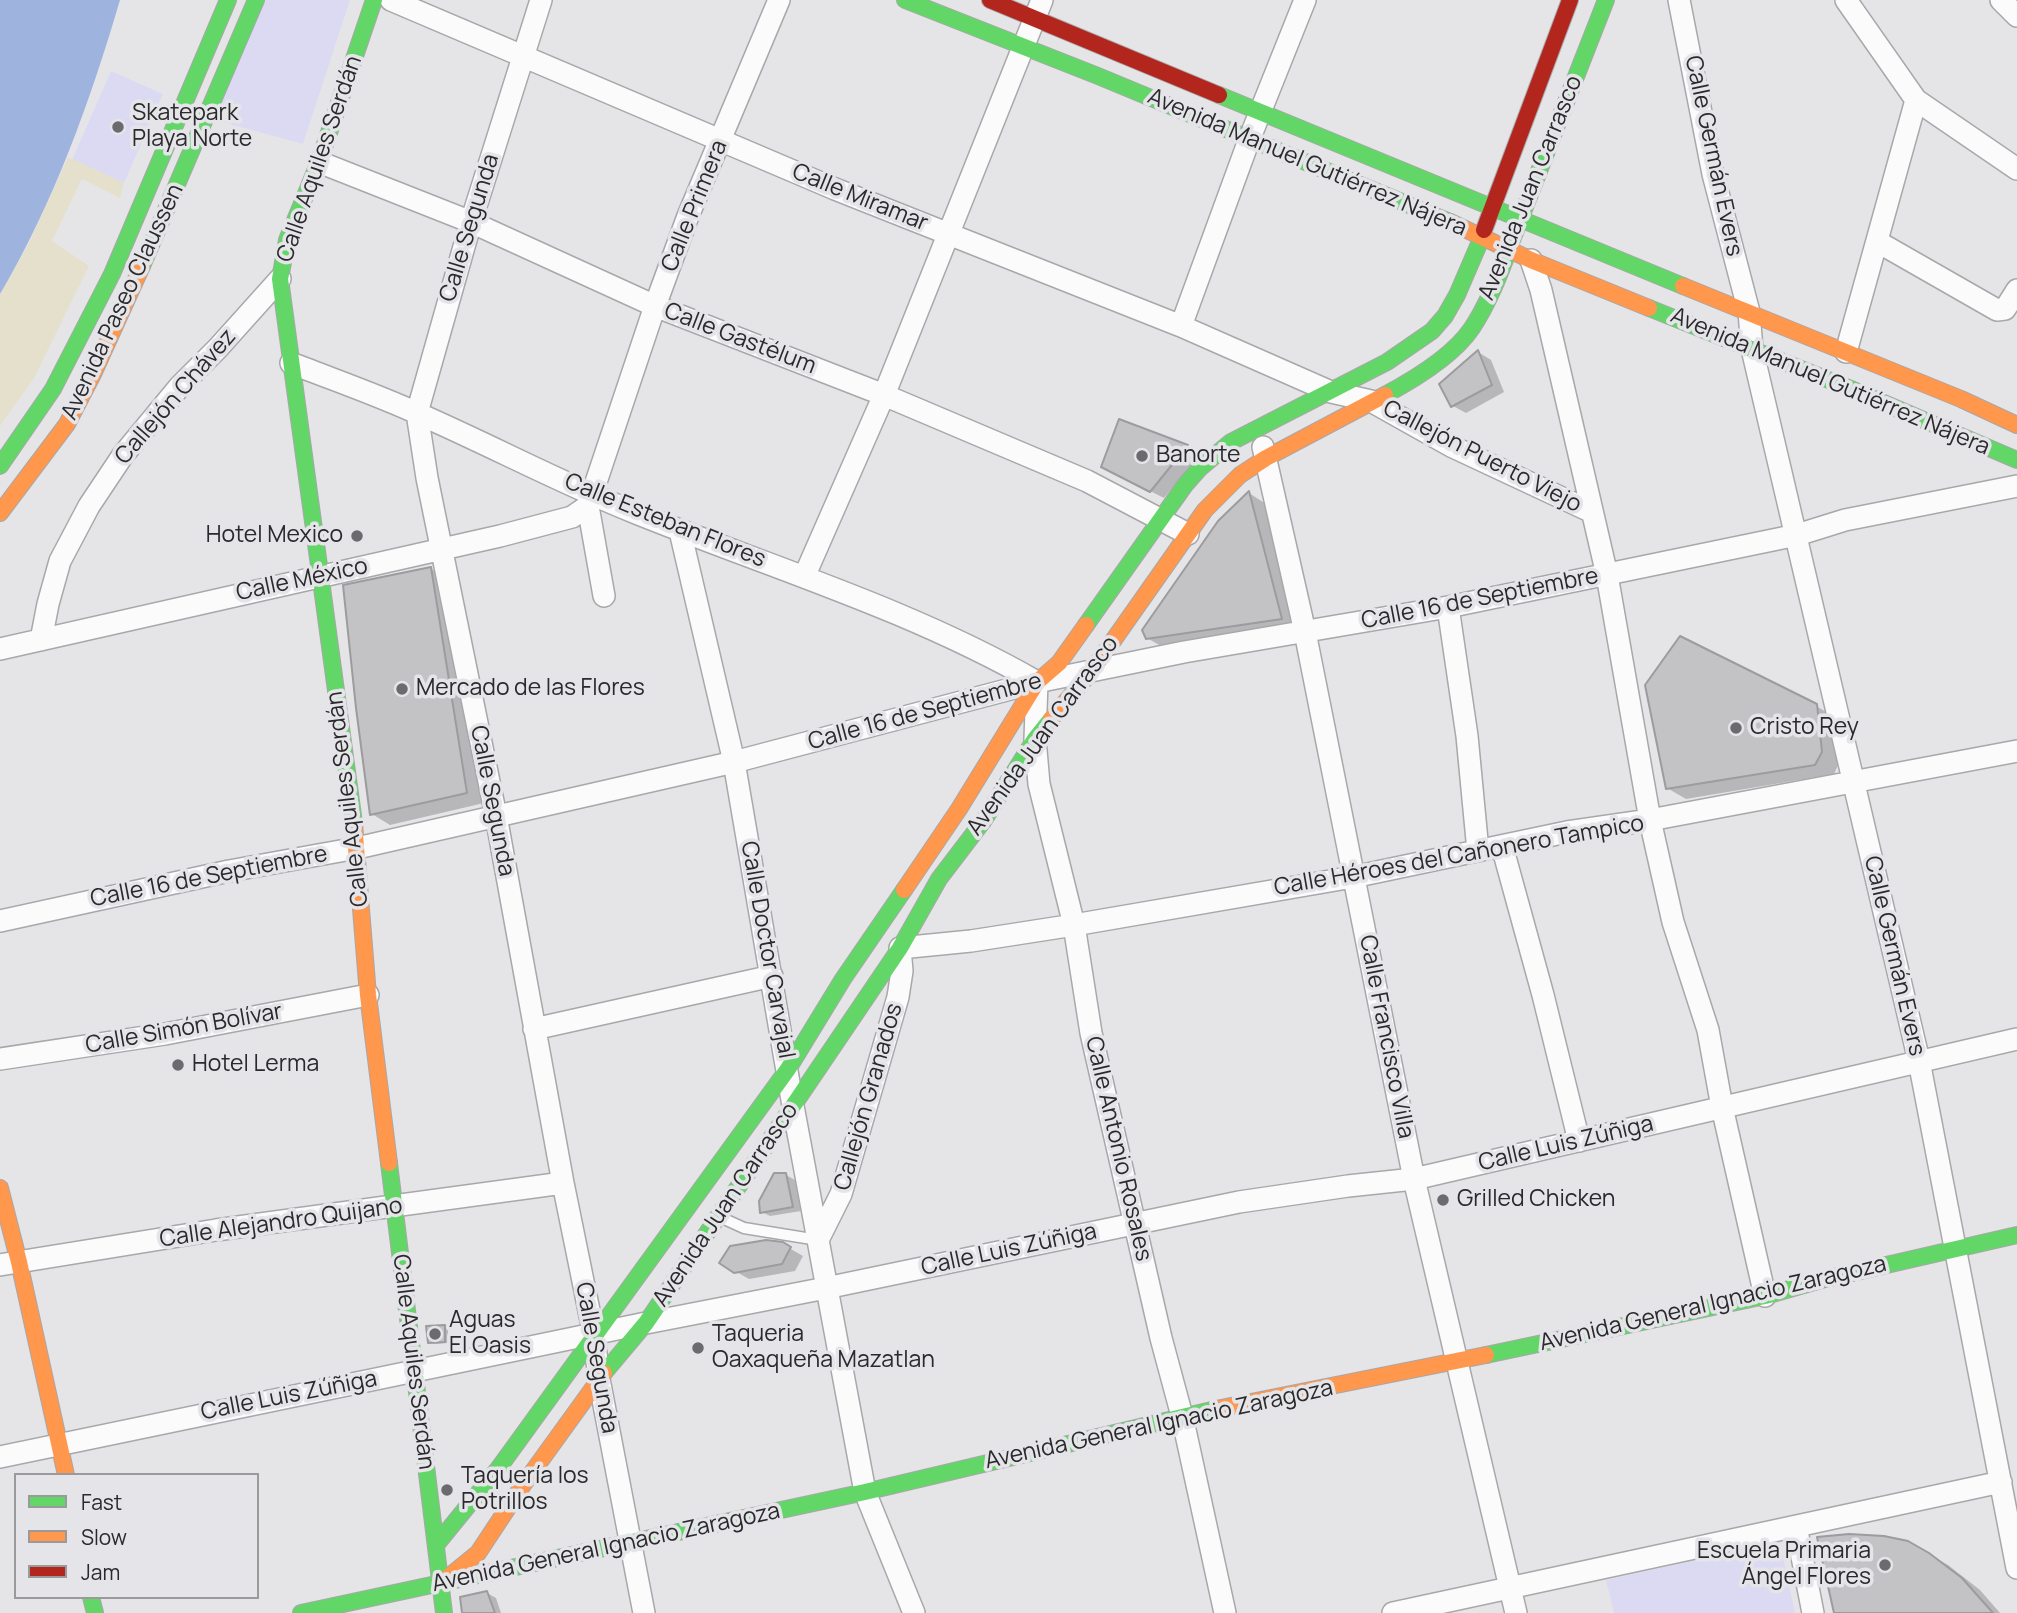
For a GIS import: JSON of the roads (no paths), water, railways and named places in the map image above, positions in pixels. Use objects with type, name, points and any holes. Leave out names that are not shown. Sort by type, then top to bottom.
[{"type":"street","name":"Avenida Paseo Claussen","points":[[0,466],[53,389],[102,294],[228,0]]},
{"type":"street","name":"Avenida Paseo Claussen","points":[[0,513],[67,424],[93,374],[176,189],[256,0]]},
{"type":"street","name":"Calle Aquiles Serdán","points":[[374,0],[319,162],[287,240],[280,279],[357,848],[368,995],[444,1613]]},
{"type":"street","name":"Calle Miramar","points":[[391,0],[721,142],[1181,326],[1331,392]]},
{"type":"street","name":"Calle Segunda","points":[[541,0],[471,222],[417,413],[496,816],[562,1183],[594,1335],[599,1379],[644,1613]]},
{"type":"street","name":"Calle Primera","points":[[589,500],[654,306],[688,216],[779,0]]},
{"type":"street","name":"Avenida Manuel Gutiérrez Nájera","points":[[905,0],[1422,209],[1531,260],[1911,413],[2017,460]]},
{"type":"street","name":"Avenida Manuel Gutiérrez Nájera","points":[[990,0],[1038,9],[1260,112],[1846,352],[2017,425]]},
{"type":"street","points":[[1181,326],[1249,140],[1305,0]]},
{"type":"street","name":"Avenida Juan Carrasco","points":[[436,1545],[498,1469],[788,1069],[843,979],[959,809],[1037,682],[1059,663],[1185,485],[1200,468],[1231,442],[1387,362],[1432,331],[1445,317],[1482,237],[1570,0]]},
{"type":"street","name":"Avenida Juan Carrasco","points":[[441,1584],[478,1553],[599,1379],[646,1323],[900,948],[939,880],[984,820],[1035,739],[1091,672],[1188,534],[1223,490],[1266,458],[1411,381],[1471,330],[1497,281],[1606,0]]},
{"type":"street","name":"Calle Germán Evers","points":[[1679,0],[1713,174],[1749,312],[1752,349],[1919,1060],[2017,1568]]},
{"type":"street","points":[[1846,0],[1916,100],[2017,169]]},
{"type":"street","points":[[2001,0],[2017,16]]},
{"type":"street","points":[[804,577],[884,395],[1038,9]]},
{"type":"street","points":[[1846,352],[1916,100]]},
{"type":"street","name":"Calle Gastélum","points":[[319,162],[471,222],[654,306],[884,395],[1087,481],[1188,534]]},
{"type":"street","points":[[1878,242],[1997,310],[2005,309],[2017,290]]},
{"type":"street","points":[[1531,260],[1541,290],[1607,575],[1650,820],[1673,922],[1708,1030],[1721,1107],[1765,1296]]},
{"type":"street","name":"Callejón Chávez","points":[[41,640],[60,561],[102,485],[149,420],[280,279]]},
{"type":"street","name":"Calle Esteban Flores","points":[[291,363],[417,413],[589,500],[804,577],[971,648],[1037,682]]},
{"type":"street","name":"Callejón Puerto Viejo","points":[[1331,392],[1371,401],[1453,447],[1592,512]]},
{"type":"street","name":"Calle Francisco Villa","points":[[1257,429],[1305,632],[1414,1179],[1459,1361],[1516,1613]]},
{"type":"street","name":"Calle 16 de Septiembre","points":[[0,921],[229,871],[357,848],[734,762],[1037,682],[1184,652],[1448,607],[1797,535],[1845,520],[2017,486]]},
{"type":"street","points":[[589,500],[604,597]]},
{"type":"street","name":"Calle México","points":[[0,649],[572,517],[589,500]]},
{"type":"street","name":"Calle Doctor Carvajal","points":[[680,531],[734,762],[793,1106],[865,1492],[914,1613]]},
{"type":"street","points":[[1448,607],[1467,736],[1478,851]]},
{"type":"street","name":"Calle Antonio Rosales","points":[[1037,682],[1035,739],[1039,784],[1074,925],[1091,1033],[1134,1224],[1182,1416],[1225,1613]]},
{"type":"street","name":"Calle Héroes del Cañonero Tampico","points":[[900,948],[971,941],[1074,925],[1353,877],[1567,832],[1650,820],[2017,751]]},
{"type":"street","points":[[1502,846],[1579,1141]]},
{"type":"street","points":[[876,933],[900,948]]},
{"type":"street","name":"Callejón Granados","points":[[818,1240],[841,1194],[898,997],[902,971],[900,948]]},
{"type":"street","points":[[534,1029],[772,976]]},
{"type":"street","name":"Calle Simón Bolívar","points":[[0,1059],[165,1034],[368,995]]},
{"type":"street","name":"Calle Luis Zúñiga","points":[[0,1457],[1239,1202],[1414,1179],[2017,1039]]},
{"type":"street","name":"Calle Alejandro Quijano","points":[[9,1263],[216,1230],[562,1183]]},
{"type":"street","points":[[0,1188],[9,1263],[60,1443],[66,1473]]},
{"type":"street","points":[[694,1198],[719,1216]]},
{"type":"street","name":"Avenida General Ignacio Zaragoza","points":[[301,1613],[865,1492],[1182,1416],[1765,1296],[1821,1280],[2017,1235]]},
{"type":"street","points":[[498,1469],[523,1485]]},
{"type":"street","points":[[1393,1613],[2001,1482]]},
{"type":"street","points":[[1796,1526],[1813,1613]]},
{"type":"lane","points":[[719,1216],[744,1228],[818,1240]]},
{"type":"water","points":[[0,0],[120,0],[69,151],[37,224],[0,294]]},
{"type":"place","name":"Skatepark Playa Norte","points":[[118,127]]},
{"type":"place","name":"Banorte","points":[[1142,456]]},
{"type":"place","name":"Hotel Mexico","points":[[357,536]]},
{"type":"place","name":"Mercado de las Flores","points":[[402,689]]},
{"type":"place","name":"Cristo Rey","points":[[1736,728]]},
{"type":"place","name":"Hotel Lerma","points":[[178,1065]]},
{"type":"place","name":"Grilled Chicken","points":[[1443,1200]]},
{"type":"place","name":"Aguas El Oasis","points":[[435,1334]]},
{"type":"place","name":"Taqueria Oaxaqueña Mazatlan","points":[[698,1348]]},
{"type":"place","name":"Taquería los Potrillos","points":[[447,1490]]},
{"type":"place","name":"Escuela Primaria Ángel Flores","points":[[1885,1565]]}]
